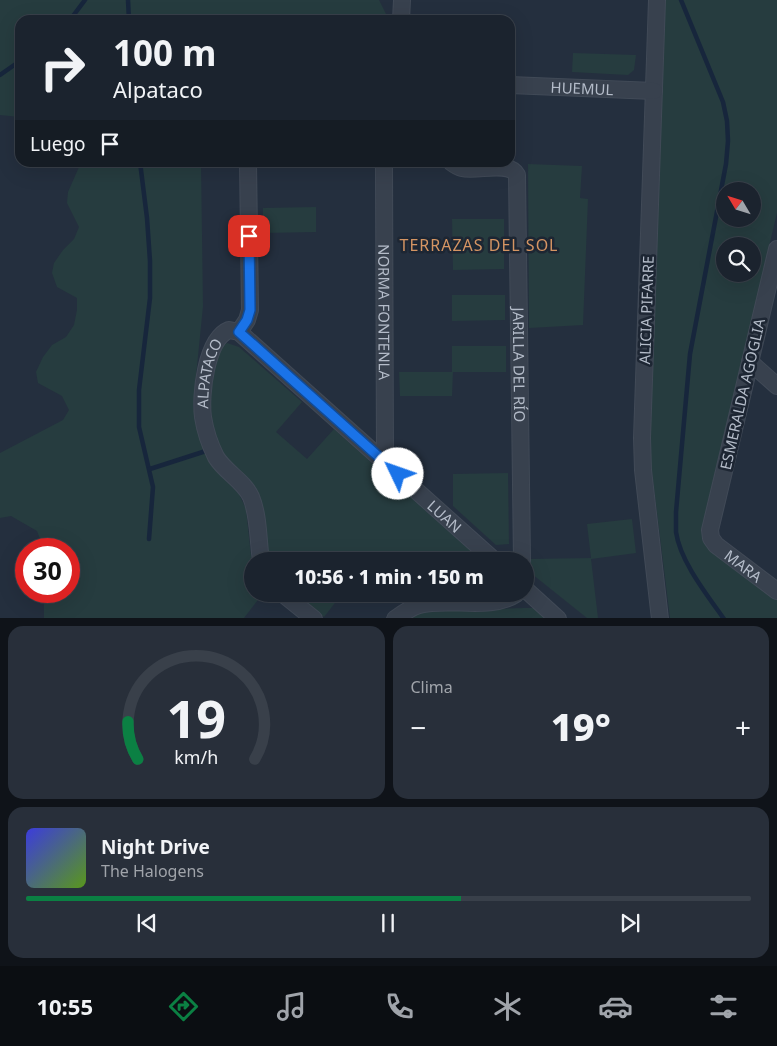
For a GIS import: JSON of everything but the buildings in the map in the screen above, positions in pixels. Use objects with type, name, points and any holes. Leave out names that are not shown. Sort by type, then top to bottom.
[{"type":"street","points":[[401,15],[402,0]]},
{"type":"street","name":"ALICIA PIFARRE","points":[[657,0],[642,455],[660,618]]},
{"type":"street","name":"HUEMUL","points":[[515,85],[654,91]]},
{"type":"street","name":"ALPATACO","points":[[248,167],[250,310],[247,320],[239,332],[229,330],[224,332],[214,344],[204,381],[202,406],[203,417],[216,456],[250,496],[254,510],[260,552]]},
{"type":"street","name":"NORMA FONTENLA","points":[[384,167],[385,462]]},
{"type":"street","name":"JARILLA DEL RÍO","points":[[461,167],[507,168],[514,170],[517,178],[522,552]]},
{"type":"street","name":"ESMERALDA AGOGLIA","points":[[711,538],[711,526],[777,249]]},
{"type":"street","name":"LUAN","points":[[239,332],[485,552]]},
{"type":"street","points":[[750,362],[777,386]]},
{"type":"street","name":"MARA","points":[[711,538],[716,545],[777,591]]},
{"type":"street","points":[[534,596],[558,618]]},
{"type":"street","points":[[293,602],[314,618]]},
{"type":"street","points":[[395,618],[409,609],[424,604],[469,602]]},
{"type":"green space","points":[[0,0],[379,0],[386,15],[15,15],[15,116],[0,115]]},
{"type":"green space","points":[[665,0],[777,0],[777,213],[761,280],[761,237],[716,237],[716,282],[761,282],[702,527],[706,545],[714,554],[777,600],[777,618],[670,618],[649,448]]},
{"type":"green space","points":[[573,53],[636,55],[634,70],[628,75],[572,72]]},
{"type":"green space","points":[[528,164],[582,166],[580,198],[588,199],[583,325],[529,328]]},
{"type":"green space","points":[[79,167],[201,167],[203,306],[193,406],[196,421],[216,470],[239,494],[246,509],[251,552],[244,552],[244,602],[256,602],[244,618],[44,618],[44,603],[80,603],[80,538],[40,538],[37,531],[11,516],[0,518],[0,453],[63,420],[69,410],[62,396],[38,383],[36,372],[43,357],[52,345],[66,337],[74,325],[77,310],[77,298],[57,287],[52,273],[54,263],[74,239],[79,227],[67,203],[68,192]]},
{"type":"green space","points":[[316,207],[316,232],[263,233],[263,208]]},
{"type":"green space","points":[[452,219],[504,219],[504,269],[453,270]]},
{"type":"green space","points":[[452,295],[505,295],[505,320],[452,321]]},
{"type":"green space","points":[[227,343],[239,347],[302,402],[276,432],[307,459],[334,429],[472,552],[268,552],[261,501],[258,494],[223,454],[212,422],[211,400],[215,367],[220,350]]},
{"type":"green space","points":[[452,346],[506,346],[506,372],[453,372],[452,396],[400,396],[399,372],[452,372]]},
{"type":"green space","points":[[508,473],[509,544],[496,545],[453,506],[453,474]]},
{"type":"green space","points":[[632,519],[636,553],[591,559],[598,618],[587,618],[534,576],[534,559],[591,558],[587,524]]},
{"type":"green space","points":[[305,602],[336,602],[324,617]]},
{"type":"green space","points":[[533,608],[545,618],[406,618],[421,612]]},
{"type":"waterway","points":[[74,15],[85,0]]},
{"type":"waterway","points":[[128,0],[129,15]]},
{"type":"waterway","points":[[681,0],[723,102],[727,121],[728,141],[726,164],[690,354],[676,512],[676,532],[688,566],[723,618]]},
{"type":"waterway","points":[[0,75],[15,64]]},
{"type":"waterway","points":[[141,167],[147,218],[150,298],[139,390],[139,427],[153,487],[149,539]]},
{"type":"waterway","points":[[150,469],[209,450]]},
{"type":"district","name":"TERRAZAS DEL SOL","points":[[479,245]]},
{"type":"route","points":[[249,236],[250,310],[247,320],[239,332],[398,474]]}]
